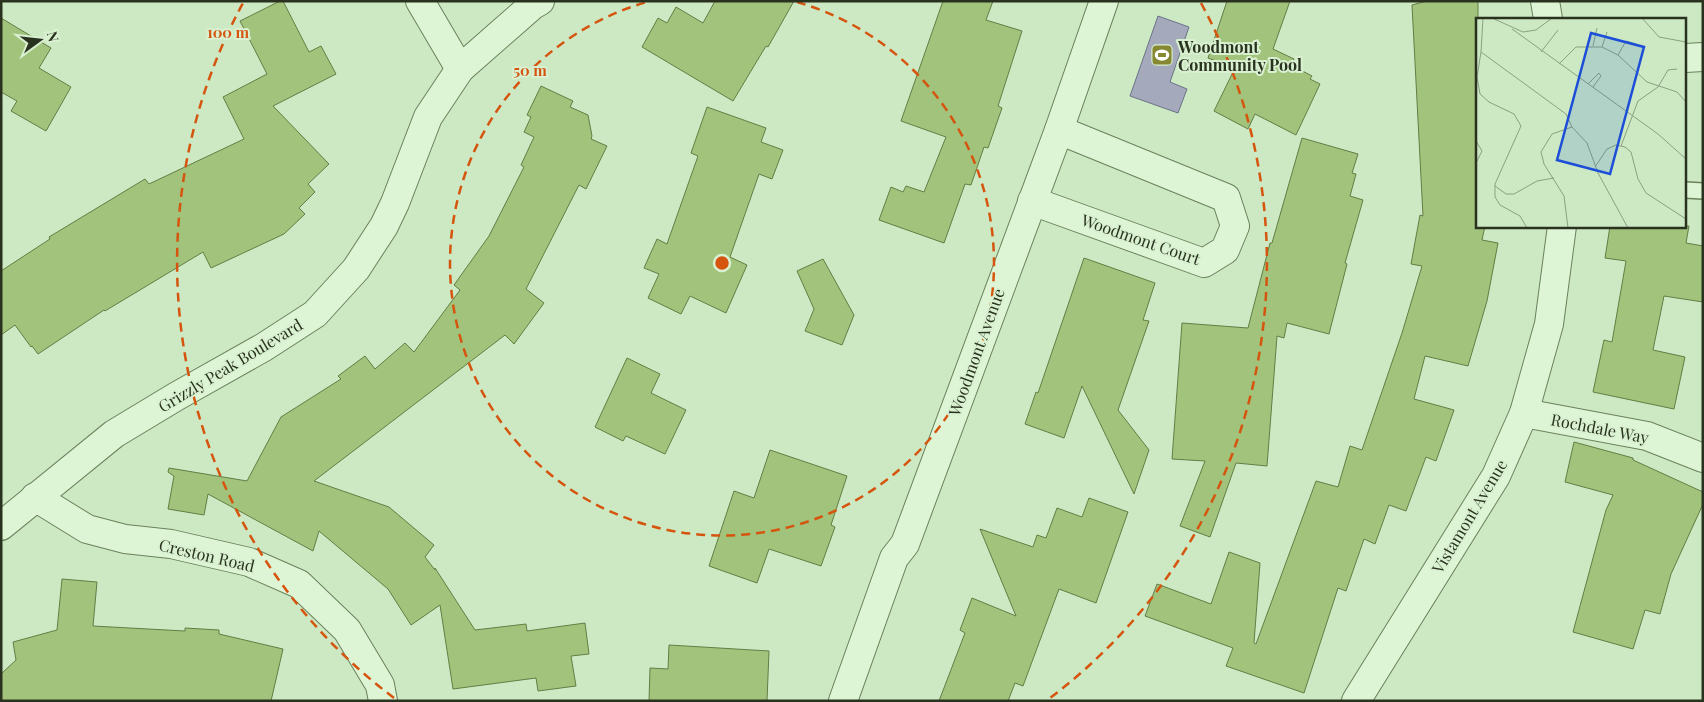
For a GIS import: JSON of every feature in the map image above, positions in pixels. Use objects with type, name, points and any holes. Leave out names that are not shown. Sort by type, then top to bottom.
[{"type":"street","points":[[420,1],[460,69]]},
{"type":"street","name":"Grizzly Peak Boulevard","points":[[1,526],[114,434],[264,347],[315,314],[356,269],[384,226],[395,203],[428,117],[460,69],[540,1]]},
{"type":"street","name":"Woodmont Avenue","points":[[844,701],[894,558],[905,544],[1059,130],[1104,1]]},
{"type":"street","points":[[1546,1],[1548,18]]},
{"type":"street","points":[[1686,58],[1703,56]]},
{"type":"street","name":"Woodmont Court","points":[[1032,201],[1204,263],[1225,250],[1235,226],[1226,198],[1059,130]]},
{"type":"street","name":"Vistamont Avenue","points":[[1356,701],[1496,476],[1524,413],[1549,324],[1562,228]]},
{"type":"street","name":"Rochdale Way","points":[[1524,413],[1647,436],[1703,458]]},
{"type":"street","name":"Creston Road","points":[[35,497],[87,529],[125,539],[171,544],[249,562],[298,584],[347,630],[380,685],[383,701]]},
{"type":"lane","points":[[1686,190],[1703,191]]},
{"type":"water","name":"Woodmont Community Pool","points":[[1158,16],[1189,27],[1170,82],[1187,89],[1178,113],[1130,96]]},
{"type":"building","points":[[283,1],[309,52],[321,46],[336,74],[273,106],[329,164],[308,184],[315,192],[299,208],[305,214],[284,234],[211,268],[203,252],[104,310],[38,354],[15,325],[1,335],[1,271],[50,239],[49,237],[145,179],[149,184],[244,139],[223,97],[267,74],[240,21]]},
{"type":"building","points":[[715,1],[794,1],[768,47],[766,46],[733,101],[642,47],[658,18],[667,23],[676,7],[703,23]]},
{"type":"building","points":[[943,1],[993,1],[986,20],[1022,31],[998,106],[1002,108],[988,148],[984,147],[971,185],[965,184],[944,243],[879,220],[891,187],[903,192],[906,186],[924,192],[946,137],[901,121]]},
{"type":"building","points":[[1227,1],[1290,1],[1273,49],[1294,59],[1291,65],[1312,76],[1310,79],[1320,84],[1296,135],[1255,114],[1248,129],[1214,111],[1235,68],[1208,58]]},
{"type":"building","points":[[1427,1],[1478,1],[1478,18],[1476,18],[1476,228],[1485,228],[1482,240],[1498,243],[1487,301],[1468,366],[1425,356],[1414,399],[1454,410],[1436,461],[1426,457],[1406,511],[1389,505],[1375,544],[1364,539],[1346,591],[1338,588],[1304,693],[1226,666],[1233,648],[1145,616],[1157,584],[1211,604],[1229,552],[1260,563],[1254,643],[1256,644],[1316,481],[1338,487],[1350,446],[1362,450],[1402,333],[1422,266],[1411,264],[1420,215],[1423,216],[1412,5]]},
{"type":"building","points":[[1,18],[51,48],[39,68],[71,87],[46,131],[11,111],[17,101],[1,92]]},
{"type":"building","points":[[541,86],[573,101],[570,107],[588,115],[591,139],[607,146],[586,189],[579,185],[526,289],[544,303],[514,344],[505,335],[314,481],[389,507],[434,545],[425,557],[435,570],[435,568],[475,630],[526,624],[527,631],[585,623],[589,654],[571,656],[576,686],[538,691],[536,678],[453,689],[440,605],[411,625],[388,589],[319,531],[313,551],[208,494],[204,515],[168,509],[174,476],[168,472],[169,468],[247,481],[281,417],[341,379],[338,376],[365,356],[375,369],[405,343],[414,352],[460,290],[454,285],[489,236],[524,167],[521,165],[534,137],[524,132],[531,117],[527,115]]},
{"type":"building","points":[[707,107],[766,128],[761,142],[783,150],[772,179],[759,174],[730,257],[747,265],[726,313],[690,296],[681,314],[648,298],[659,274],[644,268],[657,239],[667,244],[698,156],[691,153]]},
{"type":"building","points":[[1302,138],[1358,154],[1352,173],[1356,174],[1350,196],[1363,200],[1345,263],[1347,264],[1329,334],[1287,323],[1284,338],[1277,336],[1267,466],[1236,463],[1210,537],[1180,526],[1205,461],[1172,459],[1182,323],[1248,328],[1270,243],[1272,243]]},
{"type":"building","points":[[1686,226],[1689,226],[1686,243],[1703,246],[1703,302],[1664,296],[1653,350],[1685,357],[1674,409],[1593,392],[1604,340],[1612,342],[1626,261],[1605,258],[1610,228],[1686,228]]},
{"type":"building","points":[[1084,258],[1155,283],[1143,320],[1149,321],[1118,410],[1149,450],[1134,494],[1082,386],[1064,438],[1025,424],[1036,392],[1038,393]]},
{"type":"building","points":[[823,259],[854,315],[842,345],[805,331],[814,309],[797,271]]},
{"type":"building","points":[[627,358],[660,374],[651,393],[686,410],[665,454],[626,436],[623,441],[595,427]]},
{"type":"building","points":[[1574,442],[1633,458],[1633,460],[1703,492],[1703,504],[1671,574],[1660,614],[1645,610],[1633,649],[1573,632],[1606,510],[1613,495],[1565,482]]},
{"type":"building","points":[[770,450],[847,476],[831,525],[835,527],[821,566],[769,549],[757,583],[709,566],[734,491],[754,498]]},
{"type":"building","points":[[1089,498],[1128,512],[1096,603],[1059,589],[1023,686],[1015,683],[1008,701],[939,701],[965,633],[960,630],[972,598],[1016,616],[980,529],[1033,547],[1037,535],[1046,538],[1057,508],[1082,517]]},
{"type":"building","points":[[62,579],[97,582],[93,626],[185,631],[185,628],[219,630],[219,634],[283,649],[271,701],[1,701],[1,674],[16,660],[13,642],[57,630]]},
{"type":"building","points":[[669,645],[769,651],[767,701],[649,701],[650,668],[668,669]]},
{"type":"place","name":"Woodmont Community Pool","points":[[1162,55]]}]
